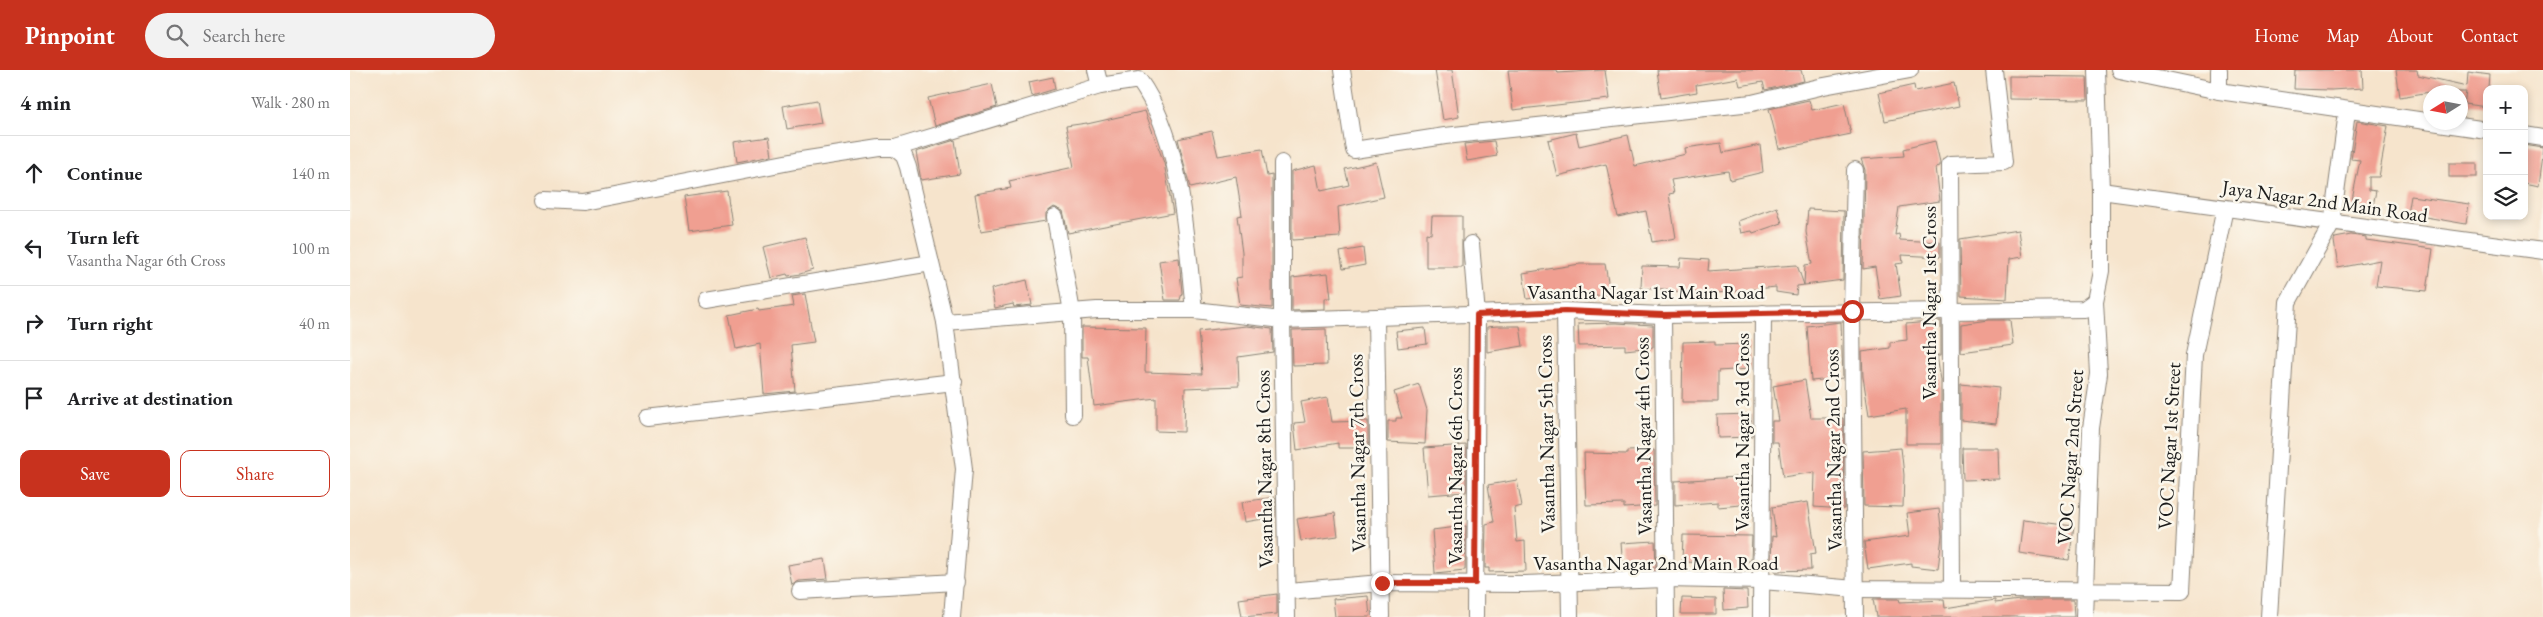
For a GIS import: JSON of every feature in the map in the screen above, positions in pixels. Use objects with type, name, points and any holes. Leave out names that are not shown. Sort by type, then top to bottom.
[{"type":"street","points":[[1342,70],[1354,150],[1445,136],[1752,103],[1857,75],[1910,70]]},
{"type":"street","name":"Vasantha Nagar 1st Cross","points":[[1952,589],[1950,164],[2004,162],[1994,70]]},
{"type":"street","name":"VOC Nagar 2nd Street","points":[[2084,617],[2091,428],[2099,374],[2095,301],[2101,271],[2101,191],[2097,70]]},
{"type":"street","points":[[2119,70],[2219,91],[2347,112],[2483,129]]},
{"type":"street","points":[[2219,70],[2219,91]]},
{"type":"street","points":[[546,200],[583,202],[795,161],[880,148],[895,148],[1098,78],[1139,80],[1152,99],[1179,179],[1194,310]]},
{"type":"street","points":[[2269,617],[2288,302],[2332,223],[2347,112]]},
{"type":"street","points":[[2528,136],[2543,138]]},
{"type":"street","points":[[895,148],[904,156],[908,167],[945,322],[954,382],[964,469],[952,617]]},
{"type":"street","name":"Vasantha Nagar 8th Cross","points":[[1282,163],[1282,320],[1287,617]]},
{"type":"street","name":"Vasantha Nagar 2nd Cross","points":[[1854,617],[1856,589],[1852,311],[1855,170]]},
{"type":"street","name":"Jaya Nagar 2nd Main Road","points":[[2101,191],[2543,251]]},
{"type":"street","name":"VOC Nagar 1st Street","points":[[2084,589],[2182,591],[2194,355],[2225,208]]},
{"type":"street","points":[[1055,218],[1072,312],[1073,415]]},
{"type":"street","name":"Vasantha Nagar 6th Cross","points":[[1470,244],[1477,315],[1475,617]]},
{"type":"street","points":[[706,300],[931,263]]},
{"type":"street","name":"Vasantha Nagar 1st Main Road","points":[[945,322],[1072,312],[1194,310],[1282,320],[1565,311],[1663,315],[2084,309],[2095,301]]},
{"type":"street","name":"Vasantha Nagar 5th Cross","points":[[1565,311],[1570,617]]},
{"type":"street","name":"Vasantha Nagar 3rd Cross","points":[[1761,617],[1763,313]]},
{"type":"street","name":"Vasantha Nagar 4th Cross","points":[[1663,315],[1666,617]]},
{"type":"street","name":"Vasantha Nagar 7th Cross","points":[[1376,318],[1382,583],[1381,617]]},
{"type":"street","points":[[647,418],[954,382]]},
{"type":"street","name":"Vasantha Nagar 2nd Main Road","points":[[1288,591],[1382,583],[1570,583],[1666,579],[1762,581],[1856,589],[2084,589]]},
{"type":"street","points":[[800,591],[956,582]]},
{"type":"building","points":[[1435,70],[1452,70],[1459,117],[1443,120]]},
{"type":"building","points":[[1508,70],[1557,70],[1558,73],[1605,70],[1609,99],[1513,110]]},
{"type":"building","points":[[1657,70],[1801,70],[1804,81],[1765,90],[1763,82],[1740,86],[1738,78],[1696,85],[1697,92],[1661,98]]},
{"type":"building","points":[[2295,70],[2362,70],[2363,88],[2331,90],[2294,89]]},
{"type":"building","points":[[2396,70],[2417,70],[2418,75],[2463,85],[2423,85],[2423,93],[2400,97]]},
{"type":"building","points":[[2468,72],[2490,75],[2489,85],[2483,85],[2483,106],[2468,105]]},
{"type":"building","points":[[2009,76],[2087,77],[2088,100],[2009,99]]},
{"type":"building","points":[[1053,77],[1055,89],[1032,96],[1029,82]]},
{"type":"building","points":[[1954,83],[1959,106],[1885,121],[1879,93],[1914,85],[1915,91]]},
{"type":"building","points":[[992,84],[997,107],[935,126],[928,98]]},
{"type":"building","points":[[817,100],[821,123],[787,129],[783,106]]},
{"type":"building","points":[[1809,100],[1812,110],[1844,103],[1851,134],[1779,149],[1769,109]]},
{"type":"building","points":[[1145,111],[1164,163],[1173,213],[1068,233],[1063,211],[1054,207],[1046,213],[1046,221],[981,231],[975,194],[1011,188],[1009,181],[1074,167],[1066,126],[1087,124]]},
{"type":"building","points":[[2357,121],[2388,126],[2379,177],[2369,177],[2369,190],[2376,191],[2371,215],[2350,210],[2360,160],[2351,159]]},
{"type":"building","points":[[1212,131],[1218,156],[1262,149],[1267,176],[1272,175],[1272,308],[1240,305],[1236,278],[1242,277],[1242,253],[1237,216],[1242,215],[1236,177],[1190,188],[1178,139]]},
{"type":"building","points":[[1576,133],[1579,146],[1628,135],[1635,166],[1686,154],[1685,148],[1721,143],[1723,153],[1760,145],[1763,172],[1730,180],[1728,171],[1671,180],[1674,193],[1669,194],[1676,238],[1652,242],[1646,211],[1618,217],[1606,164],[1557,176],[1548,140]]},
{"type":"building","points":[[769,137],[772,155],[737,162],[734,142]]},
{"type":"building","points":[[955,140],[960,174],[921,180],[916,152]]},
{"type":"building","points":[[1494,141],[1497,156],[1467,161],[1464,144]]},
{"type":"building","points":[[1935,141],[1940,162],[1940,166],[1936,167],[1940,201],[1899,207],[1895,235],[1899,234],[1900,240],[1940,242],[1940,257],[1902,255],[1903,263],[1896,264],[1901,296],[1880,299],[1875,267],[1863,269],[1865,170],[1861,159],[1904,156],[1903,149]]},
{"type":"building","points":[[2528,146],[2543,148],[2538,186],[2528,184]]},
{"type":"building","points":[[1376,162],[1384,197],[1338,207],[1340,237],[1292,240],[1292,171],[1316,165],[1321,191],[1349,185],[1345,169]]},
{"type":"building","points":[[2449,163],[2477,163],[2477,177],[2449,177]]},
{"type":"building","points":[[727,191],[732,225],[689,231],[684,197]]},
{"type":"building","points":[[2411,196],[2469,204],[2466,224],[2408,214]]},
{"type":"building","points":[[1777,207],[1782,223],[1753,233],[1752,231],[1741,233],[1738,221]]},
{"type":"building","points":[[1808,209],[1844,211],[1843,280],[1797,286],[1796,295],[1776,292],[1776,287],[1707,294],[1641,288],[1642,266],[1680,267],[1681,258],[1709,260],[1708,271],[1797,265],[1804,285],[1805,265],[1812,264],[1806,232]]},
{"type":"building","points":[[1432,216],[1462,216],[1462,267],[1426,267],[1426,233],[1431,234]]},
{"type":"building","points":[[2018,230],[2022,257],[2009,259],[2007,299],[1961,296],[1960,239]]},
{"type":"building","points":[[2351,235],[2366,237],[2366,240],[2433,249],[2427,291],[2376,286],[2380,260],[2338,268],[2335,238]]},
{"type":"building","points":[[805,237],[813,270],[771,278],[763,247]]},
{"type":"building","points":[[1363,248],[1365,265],[1343,269],[1340,252]]},
{"type":"building","points":[[1179,258],[1182,293],[1180,300],[1165,300],[1159,261]]},
{"type":"building","points":[[1580,264],[1605,264],[1610,294],[1580,299],[1579,291],[1527,299],[1523,273]]},
{"type":"building","points":[[1328,273],[1331,298],[1325,298],[1325,309],[1292,310],[1292,277]]},
{"type":"building","points":[[1027,280],[1032,305],[1014,307],[1013,304],[995,308],[991,289]]},
{"type":"building","points":[[805,294],[814,342],[791,345],[795,391],[764,394],[760,344],[736,349],[729,315],[758,309],[759,311],[794,306],[792,296]]},
{"type":"building","points":[[1989,320],[2010,320],[2013,345],[1961,352],[1961,324]]},
{"type":"building","points":[[1941,321],[1941,355],[1937,355],[1941,380],[1941,444],[1906,444],[1906,409],[1869,415],[1863,377],[1862,352],[1890,348],[1890,342],[1907,340],[1906,324]]},
{"type":"building","points":[[1841,322],[1843,378],[1811,381],[1807,326]]},
{"type":"building","points":[[1616,323],[1653,325],[1653,347],[1625,350],[1625,345],[1579,346],[1578,324]]},
{"type":"building","points":[[1247,326],[1272,329],[1273,352],[1238,357],[1239,386],[1185,388],[1184,432],[1156,431],[1156,398],[1094,406],[1088,357],[1082,357],[1082,327],[1146,328],[1145,372],[1202,374],[1198,331]]},
{"type":"building","points":[[1520,326],[1523,346],[1487,352],[1487,327]]},
{"type":"building","points":[[1425,328],[1427,344],[1398,348],[1396,331]]},
{"type":"building","points":[[1326,329],[1327,365],[1293,366],[1292,330]]},
{"type":"building","points":[[1715,341],[1715,345],[1750,344],[1750,369],[1718,371],[1718,402],[1682,402],[1683,342]]},
{"type":"building","points":[[1805,380],[1811,418],[1843,418],[1844,509],[1814,507],[1815,472],[1783,477],[1778,442],[1772,442],[1772,421],[1779,421],[1773,386]]},
{"type":"building","points":[[1419,384],[1427,410],[1425,444],[1388,442],[1388,421],[1396,421],[1396,418],[1402,418],[1394,392]]},
{"type":"building","points":[[1961,384],[1999,388],[1996,424],[1961,420]]},
{"type":"building","points":[[1328,397],[1332,422],[1368,421],[1368,448],[1338,448],[1338,443],[1297,450],[1294,423],[1305,422],[1301,402]]},
{"type":"building","points":[[1751,414],[1752,437],[1718,438],[1717,415]]},
{"type":"building","points":[[1466,445],[1466,492],[1428,495],[1424,448]]},
{"type":"building","points":[[1901,448],[1904,475],[1903,507],[1864,506],[1863,451]]},
{"type":"building","points":[[1962,448],[1998,448],[1999,479],[1963,480]]},
{"type":"building","points":[[1654,450],[1655,506],[1624,508],[1624,504],[1586,505],[1584,453],[1627,454],[1627,451]]},
{"type":"building","points":[[1752,476],[1752,504],[1718,507],[1718,502],[1675,505],[1675,481]]},
{"type":"building","points":[[1517,480],[1522,506],[1514,508],[1517,542],[1525,541],[1526,571],[1489,572],[1489,568],[1485,568],[1486,524],[1494,522],[1488,485]]},
{"type":"building","points":[[1275,497],[1275,517],[1245,522],[1242,502]]},
{"type":"building","points":[[1808,502],[1816,553],[1810,554],[1811,570],[1775,571],[1774,562],[1771,562],[1772,536],[1776,537],[1772,507]]},
{"type":"building","points":[[1939,509],[1942,536],[1938,569],[1911,566],[1911,563],[1868,569],[1864,542],[1910,536],[1907,513]]},
{"type":"building","points":[[1335,513],[1338,536],[1301,541],[1297,519]]},
{"type":"building","points":[[2023,520],[2074,526],[2069,560],[2019,553]]},
{"type":"building","points":[[1466,526],[1465,570],[1435,573],[1432,530]]},
{"type":"building","points":[[1683,535],[1752,536],[1751,561],[1744,561],[1745,571],[1722,570],[1721,563],[1682,562]]},
{"type":"building","points":[[1655,541],[1656,568],[1623,569],[1621,543]]},
{"type":"building","points":[[825,559],[828,579],[799,581],[792,585],[788,565]]},
{"type":"building","points":[[1723,590],[1747,591],[1748,608],[1724,610]]},
{"type":"building","points":[[1277,594],[1277,614],[1242,617],[1239,599]]},
{"type":"building","points":[[1368,596],[1370,617],[1335,617],[1333,599]]},
{"type":"building","points":[[1682,598],[1716,599],[1716,614],[1681,614]]},
{"type":"building","points":[[1873,599],[1899,599],[1900,602],[1944,600],[1945,608],[1995,600],[1995,603],[2020,600],[2073,600],[2074,617],[1876,617]]},
{"type":"route","points":[[1382,583],[1475,583],[1477,315],[1565,311],[1663,315],[1852,311]]}]
